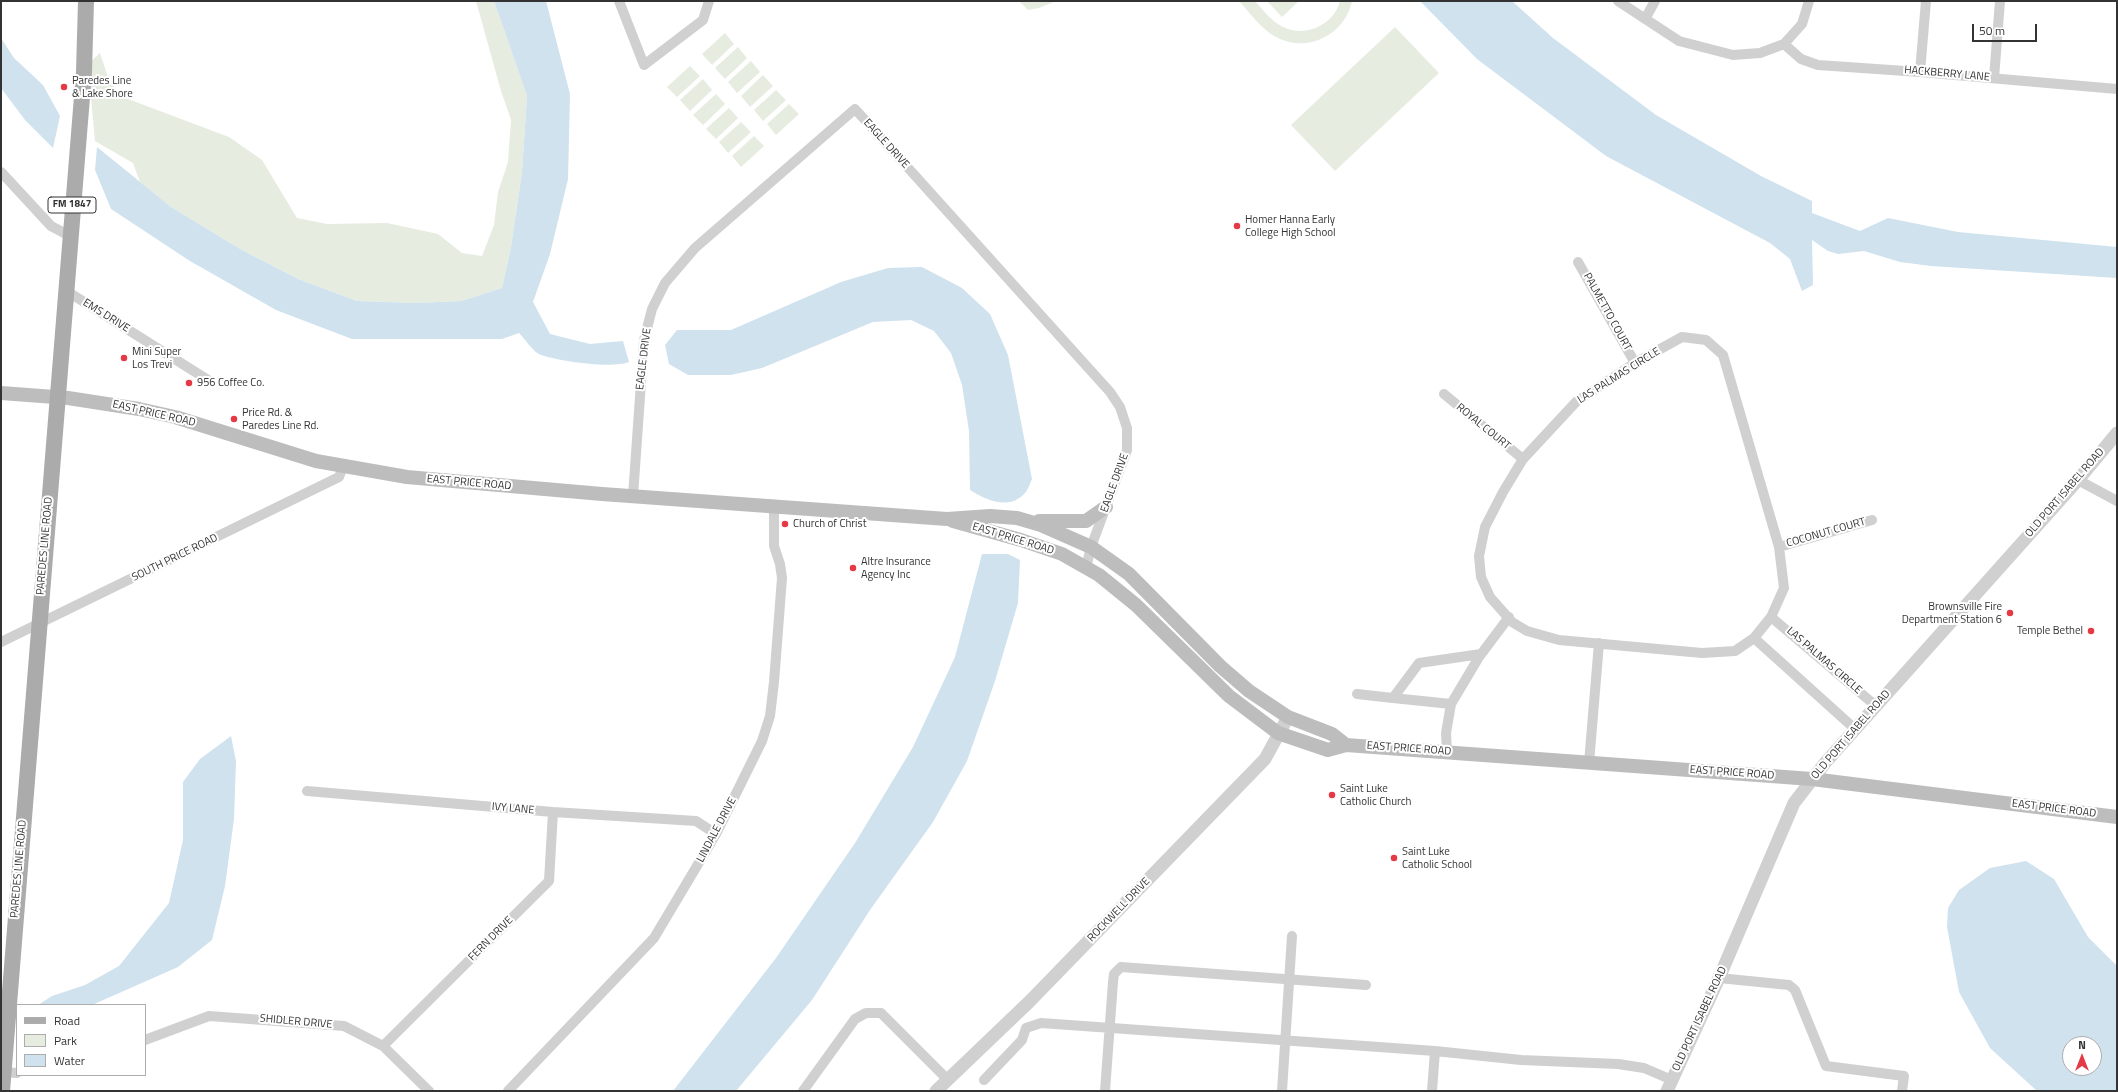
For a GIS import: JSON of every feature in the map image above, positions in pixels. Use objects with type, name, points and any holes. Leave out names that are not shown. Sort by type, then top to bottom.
[{"type":"main road","name":"PAREDES LINE ROAD","points":[[2,1091],[10,1073],[39,624],[65,290],[84,72],[86,1]]},
{"type":"main road","name":"EAST PRICE ROAD","points":[[1,393],[106,403],[175,417],[284,452],[344,467],[407,477],[632,496],[947,519],[990,516],[1017,518],[1028,521],[1091,547],[1129,574],[1249,691],[1288,717],[1332,734],[1346,745]]},
{"type":"main road","points":[[1028,521],[1086,521],[1106,507]]},
{"type":"main road","name":"EAST PRICE ROAD","points":[[947,519],[1062,554],[1099,575],[1136,605],[1228,696],[1278,733],[1328,750],[1346,745],[1812,779],[2117,817]]},
{"type":"street","points":[[619,1],[644,65],[703,20],[710,1]]},
{"type":"street","points":[[1618,1],[1679,41],[1733,56],[1760,53],[1784,44],[1802,24],[1809,1]]},
{"type":"street","points":[[1645,19],[1655,1]]},
{"type":"street","points":[[1920,72],[1926,1]]},
{"type":"street","points":[[1994,78],[2000,1]]},
{"type":"street","name":"HACKBERRY LANE","points":[[1784,44],[1801,59],[1818,66],[1920,72],[2117,89]]},
{"type":"street","name":"EAGLE DRIVE","points":[[632,496],[644,340],[652,309],[665,283],[695,248],[855,109],[1110,392],[1120,407],[1127,428],[1127,450],[1091,547],[1086,568]]},
{"type":"street","points":[[1,172],[51,226],[70,236]]},
{"type":"street","name":"PALMETTO COURT","points":[[1578,262],[1635,363]]},
{"type":"street","name":"EMS DRIVE","points":[[65,290],[208,380]]},
{"type":"street","name":"LAS PALMAS CIRCLE","points":[[1682,337],[1706,340],[1723,355],[1779,547],[1784,588],[1771,617],[1754,638],[1735,650],[1702,653],[1559,640],[1527,631],[1509,617],[1490,597],[1481,577],[1479,556],[1485,527],[1522,459],[1576,402],[1635,363],[1682,337]]},
{"type":"street","name":"ROYAL COURT","points":[[1444,394],[1522,459]]},
{"type":"street","name":"OLD PORT ISABEL ROAD","points":[[1670,1086],[1719,978],[1794,803],[1812,779],[1855,729],[2078,480],[2117,433]]},
{"type":"street","name":"SOUTH PRICE ROAD","points":[[1,642],[338,477],[344,467]]},
{"type":"street","points":[[2078,480],[2117,501]]},
{"type":"street","name":"LINDALE DRIVE","points":[[508,1091],[654,938],[716,834],[762,741],[770,716],[782,578],[780,564],[774,546],[774,506]]},
{"type":"street","name":"COCONUT COURT","points":[[1779,547],[1872,520]]},
{"type":"street","points":[[1447,752],[1446,733],[1451,704],[1481,654],[1509,617]]},
{"type":"street","name":"LAS PALMAS CIRCLE","points":[[1771,617],[1876,706]]},
{"type":"street","points":[[1754,638],[1855,729]]},
{"type":"street","points":[[1589,762],[1599,643]]},
{"type":"street","points":[[1393,698],[1419,663],[1481,654]]},
{"type":"street","points":[[1357,694],[1451,704]]},
{"type":"street","name":"ROCKWELL DRIVE","points":[[936,1091],[1014,1016],[1265,759],[1288,717]]},
{"type":"street","name":"IVY LANE","points":[[307,791],[553,812],[696,821],[716,834]]},
{"type":"street","name":"FERN DRIVE","points":[[382,1046],[549,881],[553,812]]},
{"type":"street","points":[[1282,1091],[1292,936]]},
{"type":"street","points":[[1105,1091],[1114,974],[1121,967],[1366,985]]},
{"type":"street","points":[[1719,978],[1789,985],[1795,990],[1826,1066],[1904,1076],[1902,1091]]},
{"type":"street","points":[[803,1091],[855,1019],[866,1013],[881,1013],[947,1080]]},
{"type":"street","name":"SHIDLER DRIVE","points":[[146,1040],[209,1016],[344,1026],[382,1046],[428,1091]]},
{"type":"street","points":[[1014,1016],[1026,1028],[1078,1032],[1089,1027],[1286,1042],[1435,1051],[1521,1060],[1618,1064],[1644,1068],[1670,1086]]},
{"type":"street","points":[[984,1080],[1022,1040],[1026,1028]]},
{"type":"street","points":[[1432,1091],[1435,1051]]},
{"type":"green space","points":[[476,1],[494,1],[527,96],[522,172],[511,247],[502,288],[461,301],[415,303],[357,301],[298,279],[242,250],[171,207],[140,182],[133,163],[95,141],[88,64],[100,53],[108,77],[120,96],[229,137],[262,160],[297,218],[327,224],[387,223],[438,234],[462,253],[482,256],[494,225],[498,192],[508,162],[511,120],[501,91]]},
{"type":"green space","points":[[1019,1],[1056,1],[1039,8],[1028,10]]},
{"type":"green space","points":[[1239,1],[1255,1],[1279,25],[1292,30],[1300,31],[1309,30],[1325,23],[1332,17],[1340,1],[1352,1],[1348,13],[1342,23],[1333,32],[1312,42],[1300,43],[1288,42],[1265,30]]},
{"type":"green space","points":[[1267,1],[1299,1],[1282,17]]},
{"type":"green space","points":[[1395,27],[1439,73],[1335,171],[1291,125]]},
{"type":"green space","points":[[725,33],[734,44],[712,65],[702,54]]},
{"type":"green space","points":[[738,47],[747,58],[725,79],[715,68]]},
{"type":"green space","points":[[751,61],[760,72],[737,93],[728,82]]},
{"type":"green space","points":[[690,66],[700,76],[677,97],[667,87]]},
{"type":"green space","points":[[763,75],[773,86],[750,107],[741,96]]},
{"type":"green space","points":[[703,79],[712,90],[690,111],[680,100]]},
{"type":"green space","points":[[776,90],[786,100],[763,121],[754,110]]},
{"type":"green space","points":[[716,94],[725,104],[703,125],[693,115]]},
{"type":"green space","points":[[789,104],[799,114],[776,135],[767,124]]},
{"type":"green space","points":[[729,108],[738,118],[716,139],[706,129]]},
{"type":"green space","points":[[741,122],[751,132],[728,153],[719,142]]},
{"type":"green space","points":[[754,136],[764,146],[741,167],[732,156]]},
{"type":"water","points":[[494,1],[546,1],[570,94],[568,179],[550,254],[533,302],[550,334],[590,344],[623,341],[629,362],[610,365],[572,362],[541,355],[529,345],[519,333],[502,339],[352,339],[276,310],[190,261],[111,209],[95,170],[97,147],[171,207],[242,250],[298,279],[357,301],[415,303],[461,301],[502,288],[511,247],[522,172],[527,96]]},
{"type":"water","points":[[1420,1],[1512,1],[1553,38],[1656,115],[1761,176],[1812,201],[1812,213],[1860,231],[1888,218],[1958,232],[2117,247],[2117,278],[1931,266],[1900,262],[1864,251],[1838,254],[1828,251],[1812,240],[1813,285],[1802,291],[1790,259],[1770,243],[1606,156],[1477,59]]},
{"type":"water","points":[[1,38],[14,58],[43,85],[60,116],[53,148],[25,120],[1,88]]},
{"type":"water","points":[[922,267],[962,288],[990,314],[1008,355],[1032,479],[1025,493],[1012,502],[1005,503],[990,500],[970,490],[969,431],[962,385],[951,353],[934,331],[911,320],[873,322],[762,368],[731,375],[688,375],[669,364],[665,345],[677,330],[731,330],[841,282],[888,268]]},
{"type":"water","points":[[982,554],[1008,554],[1020,560],[1018,603],[995,681],[967,761],[933,822],[870,910],[812,1000],[736,1091],[673,1091],[776,958],[855,843],[913,747],[955,657]]},
{"type":"water","points":[[231,736],[236,761],[234,819],[225,886],[212,940],[178,967],[94,1004],[40,1004],[52,996],[85,985],[119,966],[169,903],[183,840],[183,782],[200,759]]},
{"type":"water","points":[[2026,861],[2054,879],[2088,937],[2117,966],[2117,1091],[2037,1091],[1990,1048],[1959,992],[1947,927],[1948,908],[1959,890],[1990,868]]},
{"type":"place","name":"Paredes Line & Lake Shore","points":[[64,87]]},
{"type":"place","name":"Homer Hanna Early College High School","points":[[1237,226]]},
{"type":"place","name":"Mini Super Los Trevi","points":[[124,358]]},
{"type":"place","name":"956 Coffee Co.","points":[[189,383]]},
{"type":"place","name":"Price Rd. & Paredes Line Rd.","points":[[234,419]]},
{"type":"place","name":"Church of Christ","points":[[785,524]]},
{"type":"place","name":"Altre Insurance Agency Inc","points":[[853,568]]},
{"type":"place","name":"Brownsville Fire Department Station 6","points":[[2010,613]]},
{"type":"place","name":"Temple Bethel","points":[[2091,631]]},
{"type":"place","name":"Saint Luke Catholic Church","points":[[1332,795]]},
{"type":"place","name":"Saint Luke Catholic School","points":[[1394,858]]}]
